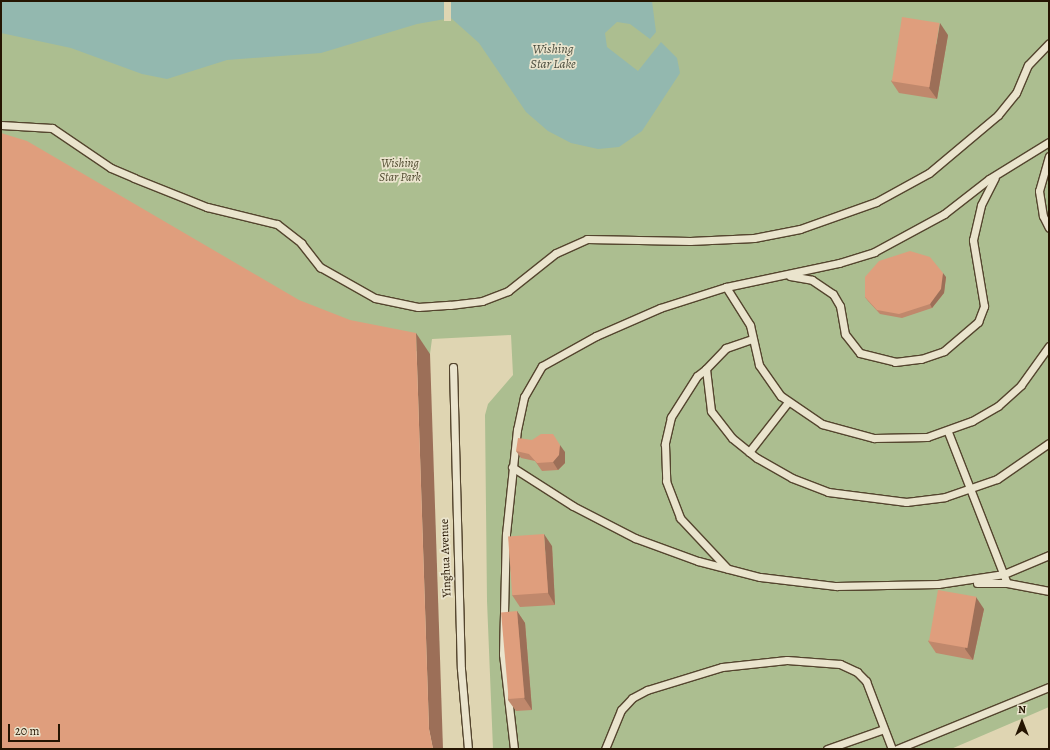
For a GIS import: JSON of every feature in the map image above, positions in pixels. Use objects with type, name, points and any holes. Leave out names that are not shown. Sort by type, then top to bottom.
[{"type":"lane","points":[[1,125],[52,128],[105,164],[134,178],[208,207],[277,224],[301,243],[320,267],[375,298],[418,307],[450,305],[502,294],[556,254],[587,239],[690,241],[754,238],[806,227],[876,202],[929,173],[998,115],[1016,93],[1028,65],[1049,43]]},
{"type":"lane","points":[[514,749],[502,654],[502,601],[512,467],[524,398],[542,366],[596,336],[660,308],[726,287],[846,261],[912,234],[999,173],[1049,142]]},
{"type":"lane","points":[[1049,156],[1039,191],[1043,216],[1049,228]]},
{"type":"lane","points":[[786,275],[812,280],[833,294],[840,306],[845,334],[860,352],[895,362],[921,359],[944,351],[966,335],[982,315],[984,290],[974,259],[973,240],[981,205],[999,173]]},
{"type":"lane","points":[[726,287],[744,310],[759,365],[788,402],[822,424],[874,438],[904,439],[948,432],[998,406],[1021,385],[1049,346]]},
{"type":"lane","points":[[729,570],[680,518],[666,481],[665,444],[671,417],[697,376],[706,369],[726,348],[752,339]]},
{"type":"lane","name":"Yinghua Avenue","points":[[452,367],[461,669],[468,749]]},
{"type":"lane","points":[[706,369],[711,411],[720,426],[749,452],[792,478],[828,492],[864,500],[906,502],[970,491],[997,479],[1049,443]]},
{"type":"lane","points":[[749,452],[788,402]]},
{"type":"lane","points":[[948,432],[1007,583]]},
{"type":"lane","points":[[512,467],[574,506],[635,538],[729,570],[836,586],[1007,583],[1049,591]]},
{"type":"lane","points":[[938,584],[1004,574],[1049,554]]},
{"type":"lane","points":[[605,749],[622,710],[632,698],[674,680],[763,661],[819,661],[857,672],[866,681],[892,749]]},
{"type":"lane","points":[[897,749],[1049,687]]},
{"type":"lane","points":[[827,749],[884,729]]},
{"type":"green space","name":"Wishing Star Park","points":[[1,1],[1049,1],[1049,707],[951,749],[493,749],[487,601],[485,415],[488,404],[513,375],[511,335],[432,339],[430,354],[365,341],[1,150]]},
{"type":"water","name":"Wishing Star Lake","points":[[1,1],[652,1],[656,32],[650,39],[630,24],[617,22],[605,33],[607,47],[638,71],[661,42],[677,58],[680,73],[642,131],[619,147],[598,149],[571,143],[548,131],[526,112],[479,43],[451,18],[417,24],[321,53],[227,60],[167,79],[142,74],[71,48],[1,33]]},
{"type":"pier","points":[[444,1],[451,1],[451,21],[444,21]]},
{"type":"building","points":[[902,17],[940,23],[929,87],[892,81]]},
{"type":"building","points":[[1,133],[27,141],[299,300],[350,320],[416,333],[429,729],[433,749],[1,749]]},
{"type":"building","points":[[910,251],[930,257],[943,273],[941,289],[930,304],[899,314],[877,310],[865,297],[865,277],[879,261]]},
{"type":"building","points":[[541,434],[553,434],[560,445],[559,455],[553,462],[537,463],[529,454],[516,451],[518,438],[532,440]]},
{"type":"building","points":[[544,534],[548,593],[512,595],[508,537]]},
{"type":"building","points":[[938,590],[976,597],[967,648],[929,641]]},
{"type":"building","points":[[517,611],[525,698],[509,699],[501,612]]}]
